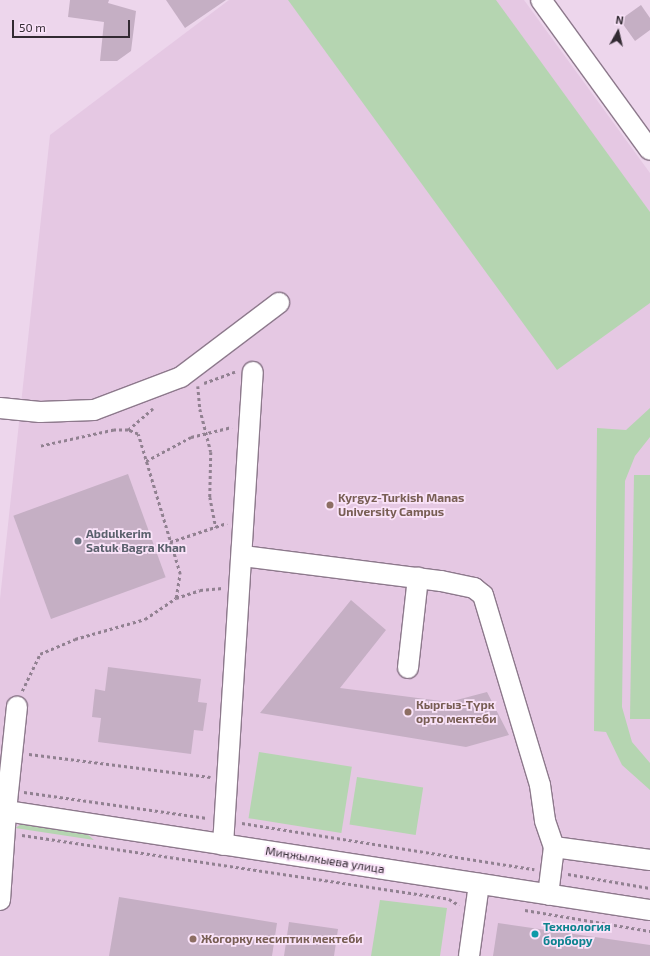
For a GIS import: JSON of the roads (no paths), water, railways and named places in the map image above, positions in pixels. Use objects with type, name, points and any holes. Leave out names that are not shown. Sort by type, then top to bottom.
[{"type":"street","points":[[541,0],[650,150]]},
{"type":"street","points":[[0,408],[40,412],[94,410],[181,377],[279,303]]},
{"type":"street","points":[[223,845],[227,821],[253,372]]},
{"type":"street","points":[[243,556],[463,585],[474,588],[483,595],[540,785],[545,821],[554,847],[548,895]]},
{"type":"street","points":[[408,668],[418,578]]},
{"type":"street","points":[[0,900],[6,832],[3,810],[8,790],[16,706]]},
{"type":"street","name":"Миңжылкыева улица","points":[[3,810],[650,910]]},
{"type":"street","points":[[554,847],[650,860]]},
{"type":"street","points":[[469,956],[479,884]]},
{"type":"place","name":"Kyrgyz-Turkish Manas University Campus","points":[[330,505]]},
{"type":"place","name":"Abdulkerim Satuk Bagra Khan","points":[[78,541]]},
{"type":"place","name":"Кыргыз-Түрк орто мектеби","points":[[408,712]]},
{"type":"place","name":"Технология борбору","points":[[535,934]]},
{"type":"place","name":"Жогорку кесиптик мектеби","points":[[193,939]]}]
